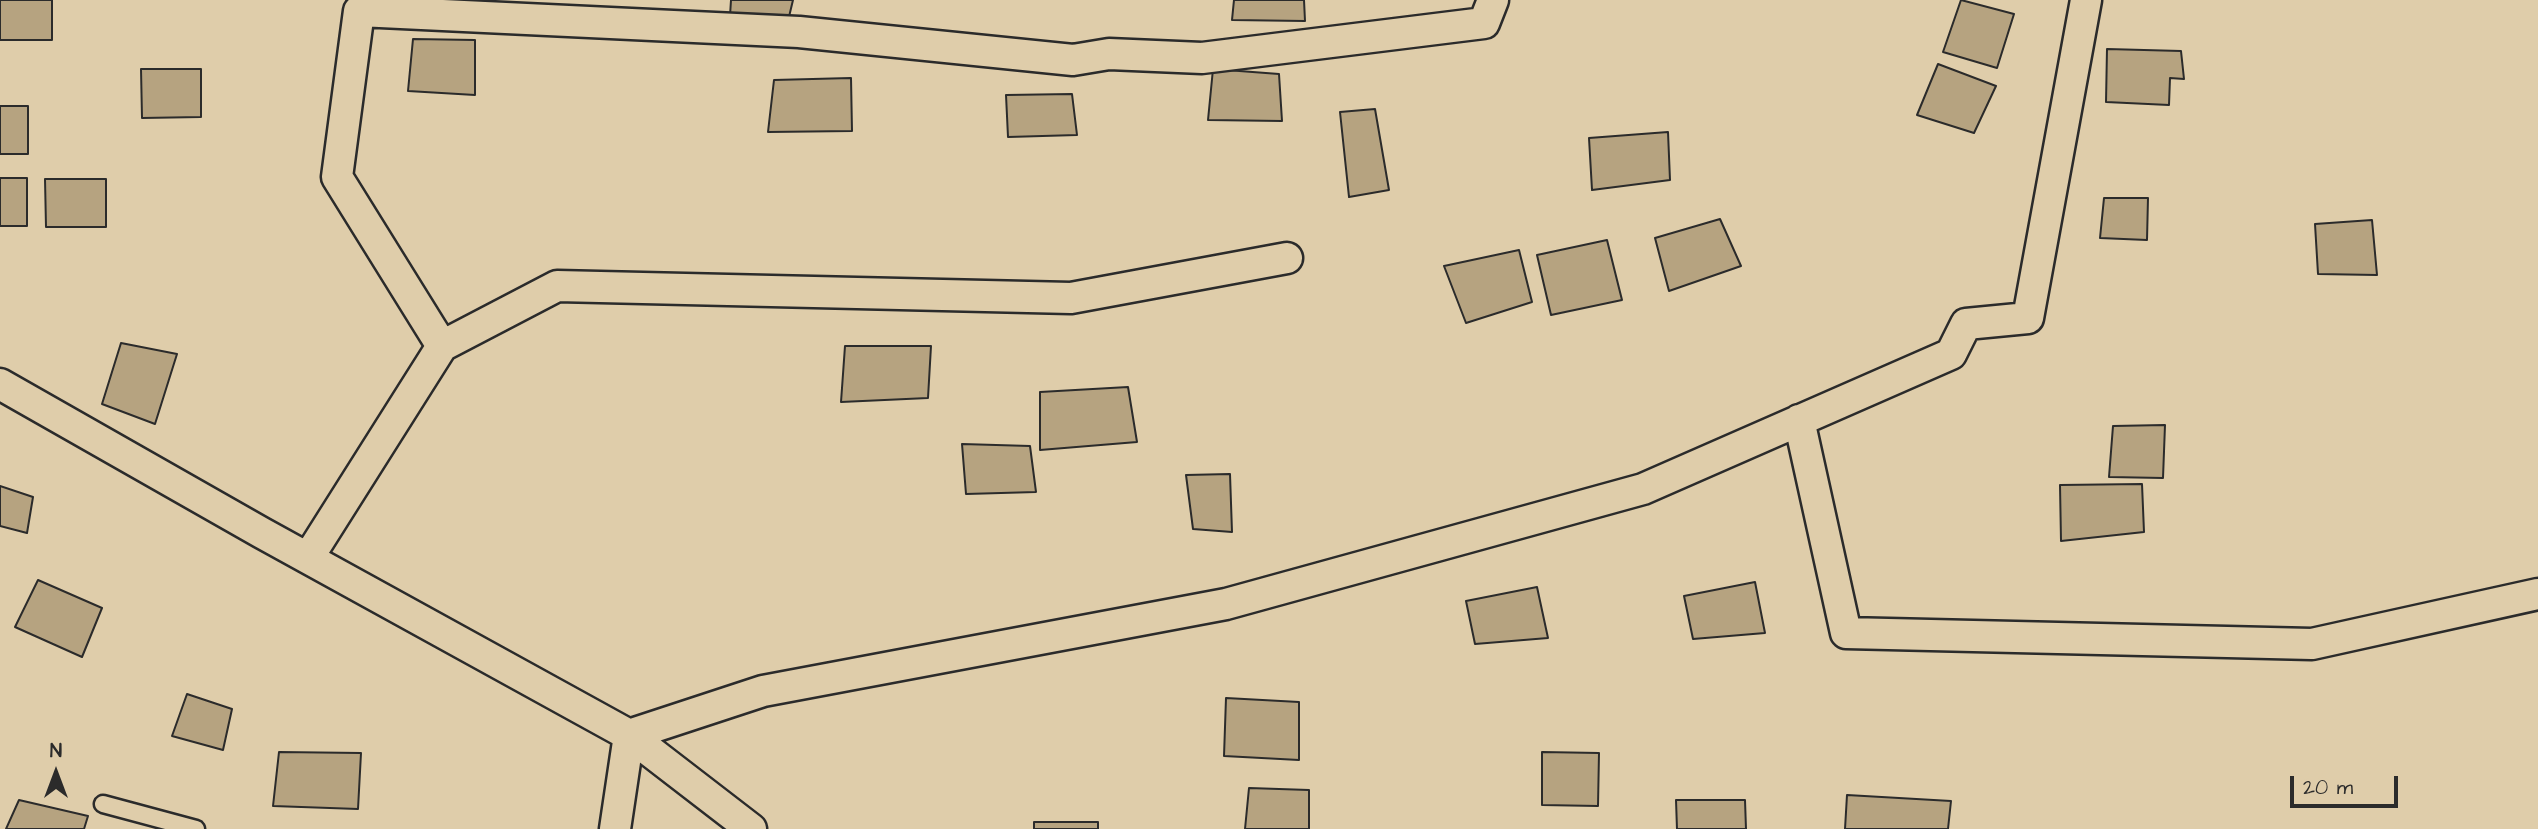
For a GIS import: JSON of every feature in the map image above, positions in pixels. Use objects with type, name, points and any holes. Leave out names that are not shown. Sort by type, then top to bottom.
[{"type":"street","points":[[442,346],[337,177],[359,10],[799,32],[1073,60],[1110,54],[1202,58],[1484,23],[1493,0]]},
{"type":"street","points":[[629,735],[763,691],[1226,604],[1643,489],[1951,354],[1966,324],[2028,318],[2086,0]]},
{"type":"street","points":[[308,558],[442,346],[557,286],[1071,298],[1287,258]]},
{"type":"street","points":[[0,384],[629,735],[751,829]]},
{"type":"street","points":[[1799,420],[1846,634],[2312,644],[2538,594]]},
{"type":"street","points":[[615,829],[629,735]]},
{"type":"lane","points":[[605,829],[614,821],[629,735]]},
{"type":"lane","points":[[103,804],[196,829]]},
{"type":"building","points":[[0,0],[52,0],[52,40],[0,40]]},
{"type":"building","points":[[731,0],[793,0],[788,21],[730,16]]},
{"type":"building","points":[[1234,0],[1304,0],[1305,21],[1232,20]]},
{"type":"building","points":[[1961,0],[2014,14],[1997,68],[1943,52]]},
{"type":"building","points":[[413,39],[475,40],[475,95],[408,91]]},
{"type":"building","points":[[2107,49],[2181,51],[2184,79],[2170,78],[2169,105],[2106,102]]},
{"type":"building","points":[[1938,64],[1996,86],[1974,133],[1917,115]]},
{"type":"building","points":[[141,69],[201,69],[201,117],[142,118]]},
{"type":"building","points":[[1213,69],[1279,74],[1282,121],[1208,120]]},
{"type":"building","points":[[851,78],[852,131],[768,132],[774,80]]},
{"type":"building","points":[[1072,94],[1077,135],[1008,137],[1006,95]]},
{"type":"building","points":[[0,106],[28,106],[28,154],[0,154]]},
{"type":"building","points":[[1375,109],[1389,190],[1349,197],[1340,112]]},
{"type":"building","points":[[1668,132],[1670,180],[1592,190],[1589,138]]},
{"type":"building","points":[[0,178],[27,178],[27,226],[0,226]]},
{"type":"building","points":[[45,179],[106,179],[106,227],[46,227]]},
{"type":"building","points":[[2104,198],[2148,198],[2147,240],[2100,238]]},
{"type":"building","points":[[1720,219],[1741,266],[1669,291],[1655,238]]},
{"type":"building","points":[[2372,220],[2377,275],[2318,274],[2315,224]]},
{"type":"building","points":[[1607,240],[1622,300],[1551,315],[1537,255]]},
{"type":"building","points":[[1519,250],[1532,302],[1466,323],[1444,266]]},
{"type":"building","points":[[121,343],[177,354],[155,424],[102,404]]},
{"type":"building","points":[[845,346],[931,346],[928,398],[841,402]]},
{"type":"building","points":[[1128,387],[1137,442],[1040,450],[1040,392]]},
{"type":"building","points":[[2165,425],[2163,478],[2109,477],[2113,426]]},
{"type":"building","points":[[962,444],[1030,446],[1036,492],[966,494]]},
{"type":"building","points":[[1230,474],[1232,532],[1193,529],[1186,475]]},
{"type":"building","points":[[2142,484],[2144,532],[2061,541],[2060,485]]},
{"type":"building","points":[[0,486],[33,497],[27,533],[0,526]]},
{"type":"building","points":[[38,580],[102,608],[82,657],[15,627]]},
{"type":"building","points":[[1755,582],[1765,633],[1693,639],[1684,596]]},
{"type":"building","points":[[1537,587],[1548,638],[1475,644],[1466,601]]},
{"type":"building","points":[[187,694],[232,709],[223,750],[172,736]]},
{"type":"building","points":[[1226,698],[1299,702],[1299,760],[1224,756]]},
{"type":"building","points":[[279,752],[361,753],[358,809],[273,806]]},
{"type":"building","points":[[1542,752],[1599,753],[1598,806],[1542,805]]},
{"type":"building","points":[[1249,788],[1309,790],[1309,829],[1245,829]]},
{"type":"building","points":[[1847,795],[1951,801],[1948,829],[1845,829]]},
{"type":"building","points":[[19,800],[88,816],[84,829],[6,829]]},
{"type":"building","points":[[1676,800],[1745,800],[1746,829],[1677,829]]},
{"type":"building","points":[[1034,822],[1098,822],[1098,829],[1034,829]]}]
